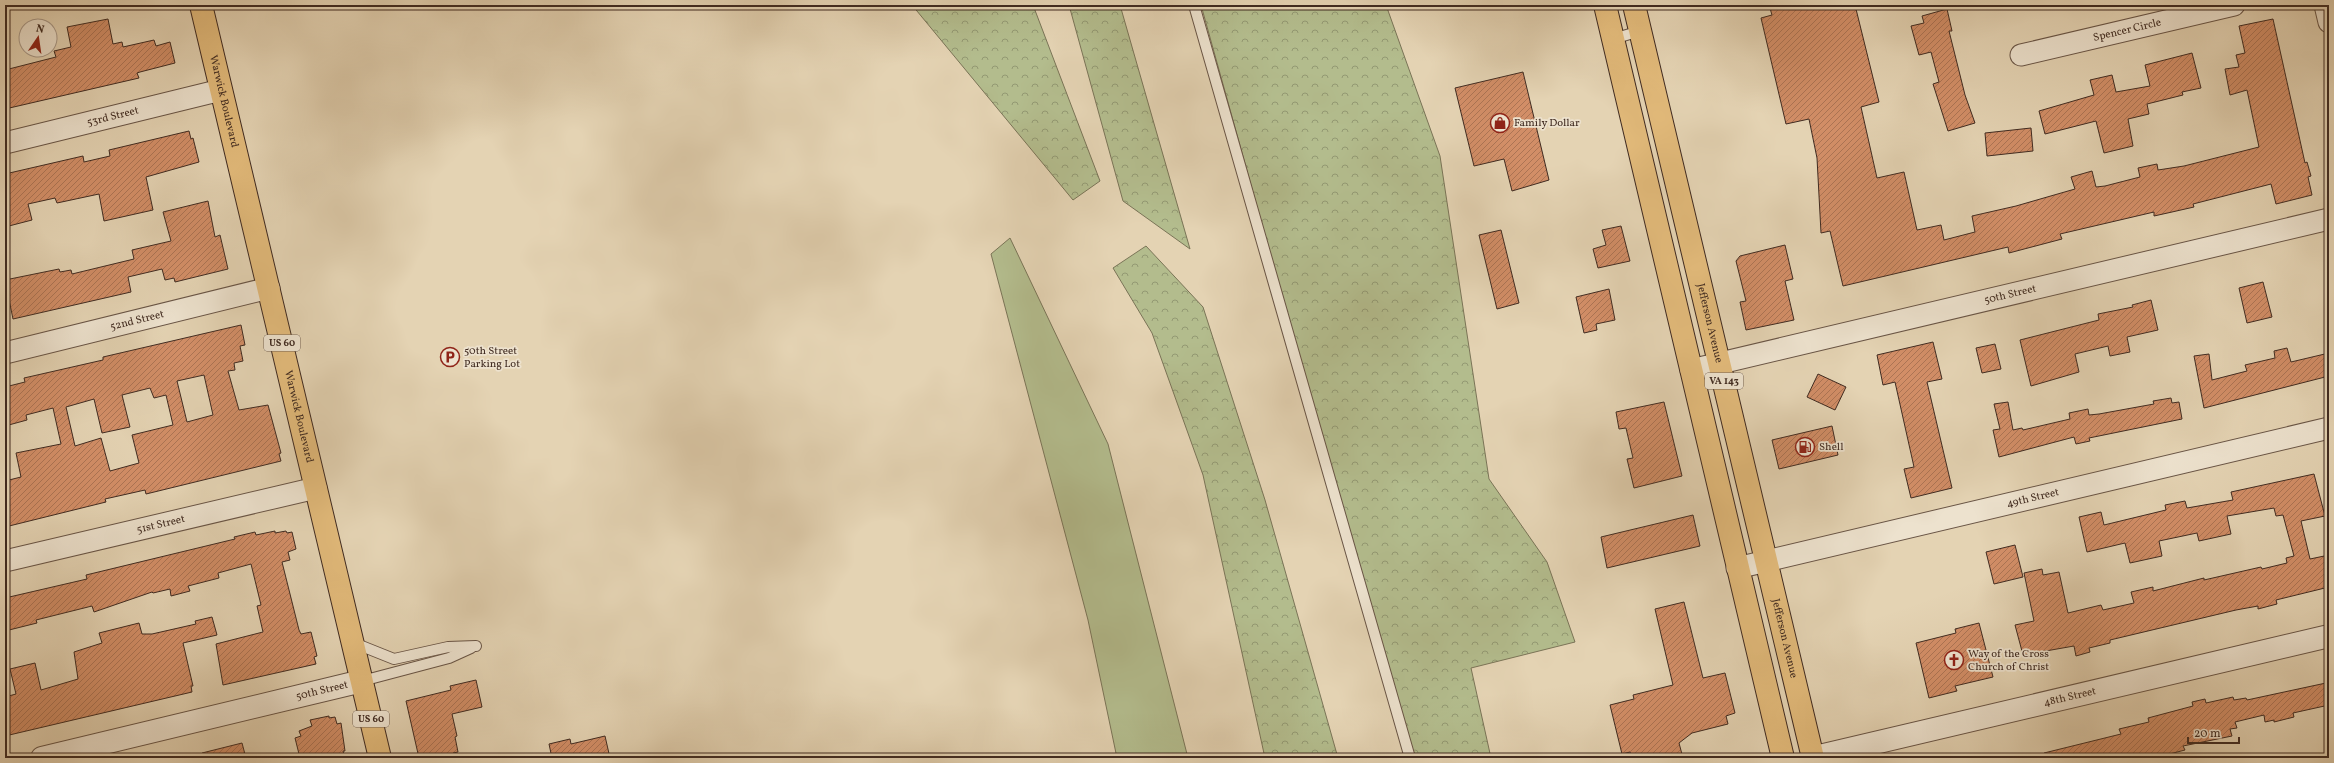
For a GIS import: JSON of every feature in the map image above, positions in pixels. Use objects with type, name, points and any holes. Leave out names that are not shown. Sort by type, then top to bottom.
[{"type":"main road","name":"Warwick Boulevard","points":[[201,5],[380,758]]},
{"type":"main road","name":"VA 143","points":[[1605,5],[1783,758]]},
{"type":"main road","name":"Jefferson Avenue","points":[[1634,5],[1720,363],[1812,758]]},
{"type":"street","name":"Spencer Circle","points":[[2022,55],[2234,5]]},
{"type":"street","points":[[2325,5],[2329,22]]},
{"type":"street","name":"53rd Street","points":[[5,143],[221,90]]},
{"type":"street","name":"50th Street","points":[[1691,370],[2329,219]]},
{"type":"street","name":"52nd Street","points":[[5,352],[269,288]]},
{"type":"street","name":"49th Street","points":[[1737,568],[2329,428]]},
{"type":"street","name":"51st Street","points":[[5,561],[316,488]]},
{"type":"street","name":"48th Street","points":[[1812,758],[2329,636]]},
{"type":"street","name":"50th Street","points":[[42,758],[362,680]]},
{"type":"lane","points":[[1194,5],[1410,758]]},
{"type":"lane","points":[[1613,39],[1640,31]]},
{"type":"lane","name":"50th Street","points":[[353,642],[394,659],[448,647],[476,646],[449,658],[362,680]]},
{"type":"green space","points":[[912,5],[1033,5],[1100,181],[1073,200]]},
{"type":"green space","points":[[1069,5],[1120,5],[1190,249],[1123,201]]},
{"type":"green space","points":[[1201,5],[1386,5],[1440,156],[1489,479],[1547,562],[1575,642],[1471,668],[1491,758],[1410,758]]},
{"type":"green space","points":[[1010,238],[1108,444],[1188,758],[1117,758],[1088,620],[991,254]]},
{"type":"green space","points":[[1146,246],[1203,307],[1265,500],[1338,758],[1265,758],[1203,475],[1152,333],[1113,268]]},
{"type":"building","points":[[1769,5],[1855,5],[1879,102],[1861,107],[1877,178],[1904,172],[1917,230],[1941,225],[1944,240],[1975,232],[1972,216],[2016,206],[2075,189],[2071,177],[2092,171],[2096,187],[2105,186],[2140,177],[2138,168],[2157,164],[2158,170],[2184,166],[2259,147],[2247,90],[2230,95],[2225,69],[2239,67],[2236,55],[2245,53],[2239,26],[2273,19],[2305,163],[2307,162],[2311,176],[2308,177],[2312,195],[2276,204],[2271,184],[2193,204],[2194,207],[2154,216],[2154,212],[2060,234],[2062,239],[2009,253],[2008,247],[1843,286],[1830,231],[1821,233],[1817,158],[1809,119],[1786,124],[1761,18],[1772,15]]},
{"type":"building","points":[[1947,9],[1952,31],[1949,31],[1965,95],[1975,123],[1948,131],[1933,84],[1939,82],[1931,52],[1919,55],[1911,26],[1924,23],[1922,16]]},
{"type":"building","points":[[108,19],[113,44],[122,42],[123,47],[154,40],[156,46],[170,42],[175,63],[137,73],[139,78],[5,109],[5,70],[52,58],[58,58],[58,50],[71,47],[67,27]]},
{"type":"building","points":[[2192,53],[2201,88],[2182,92],[2183,95],[2147,104],[2149,114],[2128,119],[2133,146],[2104,153],[2096,121],[2045,134],[2039,111],[2094,95],[2090,80],[2112,75],[2116,92],[2150,86],[2145,65]]},
{"type":"building","name":"Family Dollar","points":[[1523,72],[1549,180],[1512,191],[1504,159],[1474,166],[1455,88]]},
{"type":"building","points":[[2031,128],[2033,151],[1987,156],[1985,133]]},
{"type":"building","points":[[189,131],[191,139],[193,138],[199,162],[146,177],[153,210],[104,221],[99,194],[57,203],[55,198],[28,204],[32,220],[5,227],[5,174],[83,156],[84,162],[110,156],[109,150]]},
{"type":"building","points":[[208,201],[215,237],[220,235],[228,269],[175,282],[174,278],[165,280],[162,269],[128,277],[131,292],[13,319],[5,280],[59,269],[60,272],[71,270],[72,274],[134,259],[132,250],[171,241],[163,212]]},
{"type":"building","points":[[1621,226],[1630,261],[1598,268],[1593,249],[1606,245],[1602,230]]},
{"type":"building","points":[[1501,230],[1519,303],[1497,309],[1479,235]]},
{"type":"building","points":[[1785,245],[1793,279],[1785,281],[1794,320],[1746,330],[1740,302],[1746,301],[1736,261],[1740,256]]},
{"type":"building","points":[[2263,282],[2272,317],[2247,323],[2239,288]]},
{"type":"building","points":[[1609,289],[1615,320],[1596,324],[1597,330],[1584,333],[1576,297]]},
{"type":"building","points":[[2151,300],[2158,330],[2127,337],[2130,352],[2110,356],[2108,346],[2075,354],[2079,372],[2031,386],[2020,340],[2099,320],[2098,314],[2133,307],[2132,305]]},
{"type":"building","points":[[241,325],[245,345],[240,346],[243,361],[234,363],[235,370],[228,371],[239,410],[268,405],[281,453],[279,454],[281,461],[146,494],[145,490],[105,499],[106,502],[5,527],[5,481],[21,477],[16,453],[61,444],[53,408],[26,415],[27,420],[5,426],[5,387],[25,382],[24,378],[103,360],[103,357]],"holes":[[[204,375],[213,415],[187,422],[177,381]],[[150,388],[154,398],[166,395],[173,425],[132,435],[139,463],[110,471],[101,438],[75,446],[66,407],[94,399],[102,433],[130,427],[122,395]]]},
{"type":"building","points":[[1933,342],[1942,379],[1927,382],[1952,488],[1911,498],[1904,469],[1914,467],[1895,382],[1883,385],[1877,355]]},
{"type":"building","points":[[1995,344],[2001,369],[1982,373],[1976,348]]},
{"type":"building","points":[[2287,348],[2291,362],[2329,353],[2329,376],[2204,408],[2194,356],[2209,354],[2212,380],[2247,371],[2245,365],[2275,358],[2274,351]]},
{"type":"building","points":[[1818,374],[1846,387],[1835,410],[1807,397]]},
{"type":"building","points":[[2171,398],[2172,403],[2179,402],[2182,419],[2089,438],[2090,441],[2076,444],[2074,437],[1999,457],[1993,430],[2000,429],[1994,404],[2008,402],[2013,430],[2022,428],[2023,430],[2070,419],[2069,413],[2088,409],[2089,415],[2099,414],[2154,404],[2153,401]]},
{"type":"building","points":[[1664,402],[1682,476],[1634,488],[1627,459],[1633,458],[1626,428],[1619,429],[1616,412]]},
{"type":"building","name":"Shell","points":[[1832,426],[1838,455],[1779,469],[1772,440]]},
{"type":"building","points":[[2314,474],[2325,516],[2301,521],[2310,559],[2329,555],[2329,587],[2276,600],[2277,604],[2258,609],[2258,606],[2236,610],[2110,640],[2110,643],[2089,648],[2090,652],[2076,656],[2074,646],[2023,655],[2015,625],[2034,621],[2024,573],[2042,569],[2043,575],[2059,572],[2068,613],[2101,605],[2103,610],[2134,603],[2131,592],[2153,587],[2153,591],[2204,578],[2204,580],[2261,567],[2262,569],[2287,563],[2286,558],[2294,556],[2283,515],[2276,516],[2274,508],[2227,516],[2231,534],[2199,541],[2197,533],[2159,541],[2162,556],[2130,563],[2125,543],[2087,552],[2079,517],[2101,512],[2104,525],[2166,510],[2165,505],[2185,501],[2187,508],[2233,500],[2231,492]]},
{"type":"building","points":[[1693,515],[1700,546],[1607,568],[1601,537]]},
{"type":"building","points":[[275,531],[275,533],[286,531],[287,533],[292,532],[296,549],[288,552],[290,560],[282,562],[299,630],[301,634],[311,632],[317,656],[314,657],[316,664],[223,685],[216,644],[263,632],[257,606],[261,605],[251,564],[218,573],[219,578],[188,586],[190,591],[171,596],[170,589],[152,592],[94,612],[92,606],[36,620],[37,623],[5,631],[5,598],[87,579],[86,575],[235,539],[234,537],[255,532],[256,535]]},
{"type":"building","points":[[2015,545],[2023,577],[1994,584],[1986,552]]},
{"type":"building","points":[[1684,602],[1703,678],[1725,673],[1735,713],[1726,716],[1728,724],[1692,733],[1679,743],[1683,758],[1632,758],[1630,752],[1622,754],[1610,705],[1634,699],[1633,695],[1673,685],[1655,609]]},
{"type":"building","points":[[212,617],[217,635],[183,643],[193,686],[191,686],[192,692],[5,736],[5,697],[16,694],[10,669],[35,663],[41,690],[78,679],[74,652],[102,643],[99,633],[139,623],[142,634],[152,634],[196,624],[195,621]]},
{"type":"building","name":"Way of the Cross Church of Christ","points":[[1979,623],[1993,677],[1955,686],[1957,691],[1929,698],[1916,643],[1956,633],[1955,629]]},
{"type":"building","points":[[476,680],[482,707],[452,714],[457,736],[455,737],[458,752],[453,753],[455,758],[419,758],[406,701],[451,690],[450,686]]},
{"type":"building","points":[[2326,683],[2329,705],[2293,713],[2294,717],[2274,722],[2274,720],[2265,722],[2264,715],[2235,722],[2237,728],[2230,729],[2232,736],[2183,746],[2185,750],[2154,758],[2044,758],[2044,753],[2121,734],[2119,729],[2149,722],[2148,718],[2193,706],[2192,702],[2205,699],[2206,703],[2233,697],[2234,700],[2246,698],[2247,700]]},
{"type":"building","points":[[329,716],[329,718],[335,717],[337,724],[341,723],[345,758],[300,758],[295,738],[301,736],[299,731],[312,726],[310,720]]},
{"type":"building","points":[[605,736],[610,758],[552,758],[549,744],[570,739],[571,744]]},
{"type":"building","points":[[242,743],[246,758],[203,758],[202,753]]},
{"type":"place","name":"Family Dollar","points":[[1500,123]]},
{"type":"place","name":"50th Street Parking Lot","points":[[450,357]]},
{"type":"place","name":"Shell","points":[[1805,447]]},
{"type":"place","name":"Way of the Cross Church of Christ","points":[[1954,660]]}]
